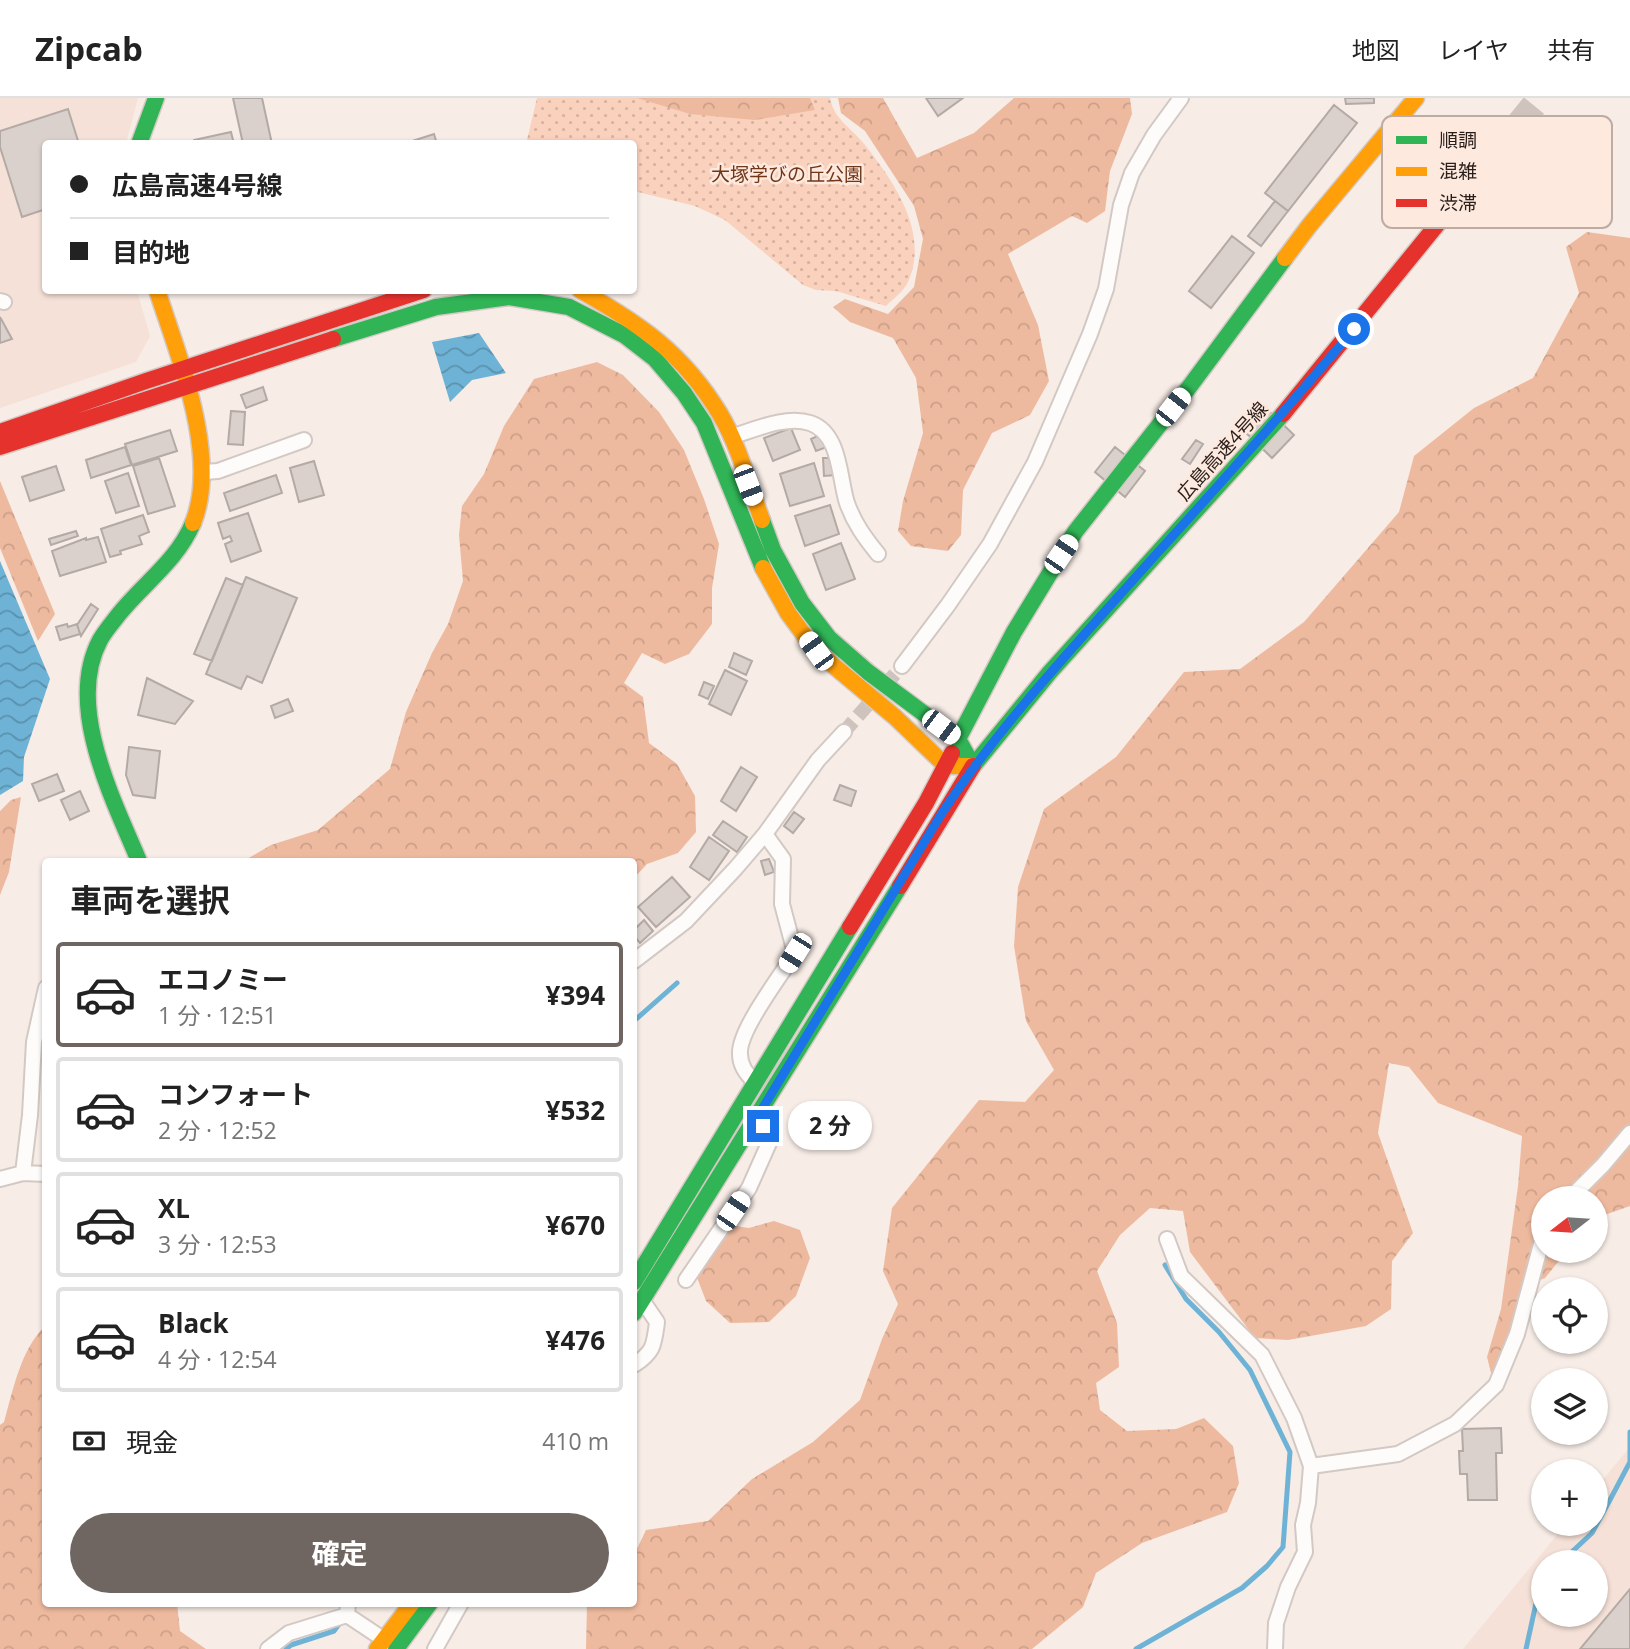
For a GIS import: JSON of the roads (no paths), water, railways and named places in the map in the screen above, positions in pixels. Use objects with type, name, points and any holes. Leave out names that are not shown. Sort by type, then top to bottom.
[{"type":"main road","points":[[140,140],[156,98]]},
{"type":"main road","points":[[1401,116],[1416,98]]},
{"type":"main road","points":[[637,1277],[926,803],[1027,610],[1076,532],[1190,386],[1309,226],[1382,139]]},
{"type":"main road","name":"広島高速4号線","points":[[638,1307],[973,766],[1049,672],[1268,432],[1434,228]]},
{"type":"main road","points":[[138,858],[96,754],[87,712],[89,681],[96,649],[111,622],[182,546],[197,511],[204,472],[201,434],[157,294]]},
{"type":"main road","points":[[0,432],[412,294]]},
{"type":"main road","points":[[0,447],[436,307],[509,297],[569,307],[624,335],[655,359],[684,393],[704,423],[757,558],[788,613],[816,651],[895,717],[946,766],[973,766],[958,739],[868,672],[829,638],[802,603],[773,550],[731,437],[698,382],[666,346],[631,319],[586,294]]},
{"type":"main road","points":[[390,1647],[410,1607]]},
{"type":"main road","points":[[390,1647],[426,1607]]},
{"type":"street","points":[[902,666],[990,544],[1035,462],[1090,334],[1106,289],[1121,205],[1132,173],[1154,135],[1181,98]]},
{"type":"street","points":[[731,437],[785,422],[811,423],[827,435],[834,448],[847,502],[858,528],[878,554]]},
{"type":"street","points":[[204,472],[218,471],[304,440]]},
{"type":"street","points":[[637,959],[686,920],[765,834],[818,760],[844,732]]},
{"type":"street","points":[[755,1083],[745,1073],[739,1053],[746,1029],[795,953],[782,904],[783,859],[765,834]]},
{"type":"street","points":[[23,1173],[30,1115],[34,1042],[42,1006]]},
{"type":"street","points":[[686,1280],[749,1188],[769,1143],[763,1126],[756,1119]]},
{"type":"street","points":[[1582,1186],[1630,1133]]},
{"type":"street","points":[[0,1179],[23,1173],[42,1174]]},
{"type":"street","points":[[1167,1239],[1181,1276],[1262,1355],[1294,1418],[1311,1466],[1303,1525],[1305,1552],[1288,1587],[1276,1623],[1275,1649]]},
{"type":"street","points":[[1311,1466],[1398,1454],[1455,1424],[1496,1385],[1517,1334],[1536,1264]]},
{"type":"street","points":[[637,1363],[647,1357],[654,1344],[657,1322],[638,1307]]},
{"type":"street","points":[[435,1649],[459,1607]]},
{"type":"street","points":[[268,1649],[289,1633],[348,1609],[390,1647]]},
{"type":"water","points":[[479,333],[506,373],[472,380],[450,402],[432,342]]},
{"type":"water","points":[[0,561],[50,679],[24,757],[23,781],[0,795]]},
{"type":"waterway","points":[[637,1018],[677,983]]},
{"type":"waterway","points":[[1136,1649],[1242,1588],[1267,1566],[1283,1547],[1290,1452],[1250,1370],[1219,1332],[1186,1299],[1165,1265]]},
{"type":"waterway","points":[[1574,1550],[1592,1533],[1630,1462],[1630,1432]]},
{"type":"waterway","points":[[286,1649],[334,1631],[342,1620]]},
{"type":"waterway","points":[[1526,1649],[1531,1626]]},
{"type":"tunnel","points":[[1525,116],[1540,98]]},
{"type":"tunnel","points":[[844,732],[902,666]]},
{"type":"park label","name":"大塚学びの丘公園","points":[[787,174]]}]
